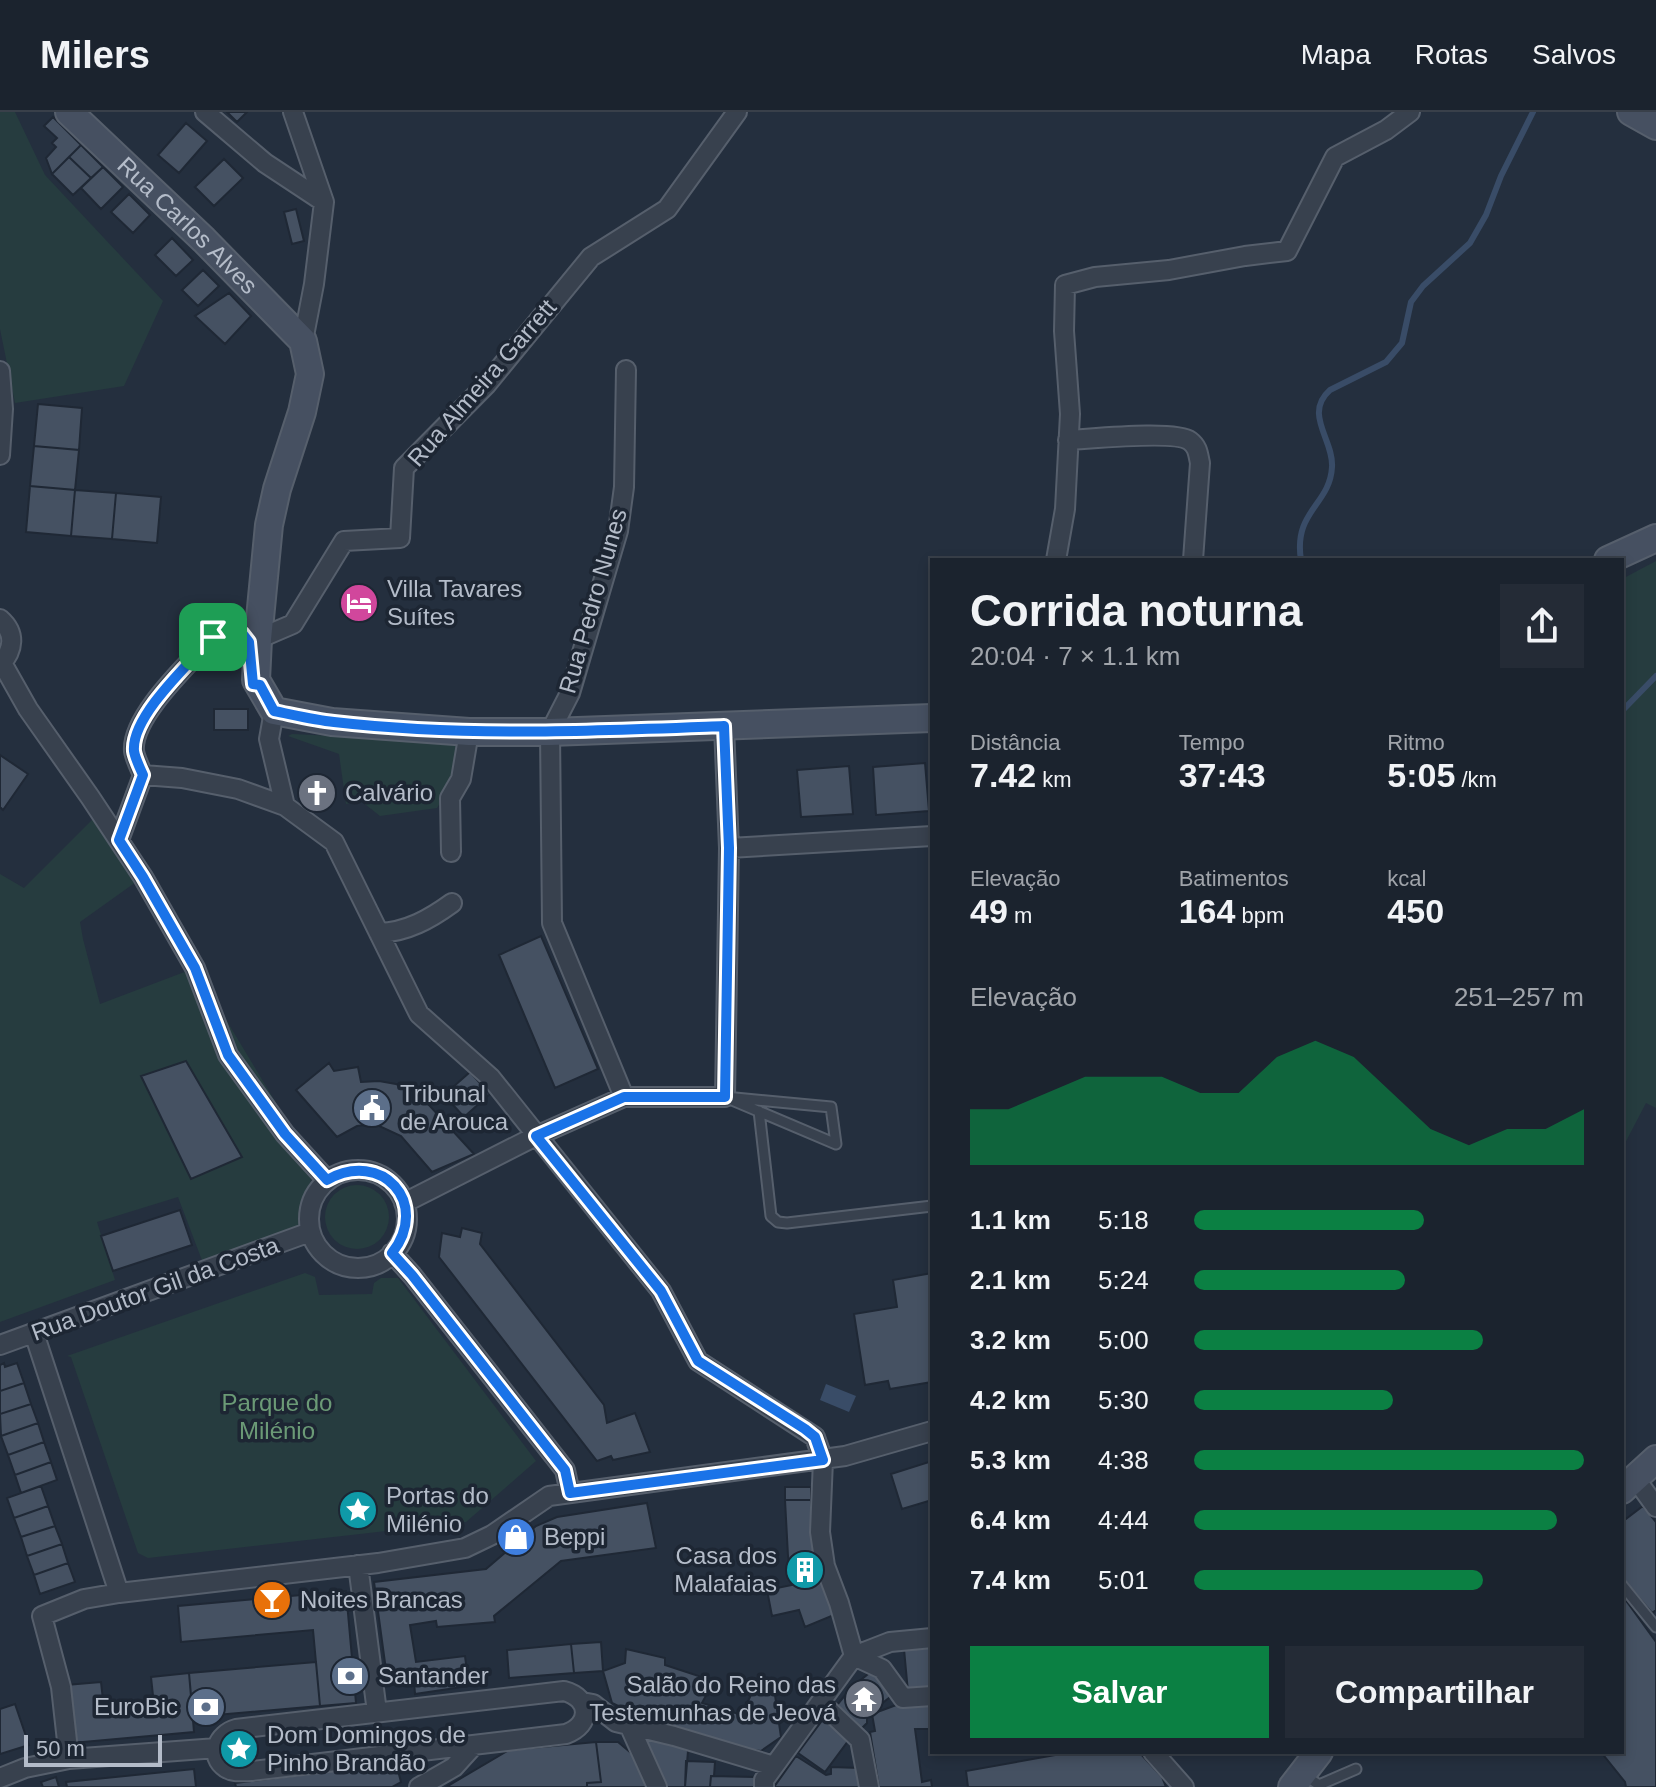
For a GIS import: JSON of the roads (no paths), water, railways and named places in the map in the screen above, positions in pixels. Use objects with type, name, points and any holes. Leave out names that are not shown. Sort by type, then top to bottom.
[{"type":"street","name":"Rua Carlos Alves","points":[[69,112],[204,240],[303,341]]},
{"type":"street","points":[[205,112],[265,163],[324,202]]},
{"type":"street","points":[[285,806],[269,739],[274,711],[256,680],[258,639],[269,525],[310,374],[303,341],[324,202],[293,112]]},
{"type":"street","name":"Rua Almeira Garrett","points":[[258,639],[293,624],[344,541],[400,538],[404,468],[486,385],[591,257],[667,209],[737,112]]},
{"type":"street","points":[[1056,558],[1065,509],[1070,414],[1064,331],[1065,285],[1095,277],[1169,270],[1287,251],[1335,157],[1386,130],[1410,112]]},
{"type":"street","points":[[1631,112],[1656,126]]},
{"type":"street","name":"Rua Pedro Nunes","points":[[550,732],[570,693],[618,531],[624,487],[626,370]]},
{"type":"street","points":[[0,371],[3,409],[0,455]]},
{"type":"street","points":[[1068,440],[1167,435],[1192,442],[1200,463],[1193,558]]},
{"type":"street","points":[[1612,558],[1656,538]]},
{"type":"street","points":[[0,619],[7,626],[12,645],[1,664],[28,709],[143,877],[195,968],[228,1055],[285,1134],[327,1180]]},
{"type":"street","points":[[119,840],[143,775],[134,751],[138,729],[149,709],[213,637],[228,632],[242,633],[249,642],[253,684],[260,685]]},
{"type":"street","points":[[274,711],[332,722],[469,732],[550,732],[930,718]]},
{"type":"street","points":[[404,1203],[536,1136],[624,1097],[725,1097],[729,848],[724,726]]},
{"type":"street","points":[[451,852],[450,798],[461,779],[469,732]]},
{"type":"street","points":[[550,732],[552,923],[624,1097]]},
{"type":"street","points":[[143,775],[182,778],[238,789],[285,806],[334,842],[419,1014],[491,1078],[661,1291],[698,1361],[815,1437],[823,1460],[820,1532],[825,1566],[854,1656],[882,1669],[903,1698],[930,1696]]},
{"type":"street","points":[[729,848],[930,836]]},
{"type":"street","points":[[379,933],[394,932],[432,917],[452,903]]},
{"type":"street","points":[[372,1171],[386,1178],[397,1189],[404,1203],[406,1230],[401,1242],[382,1261],[371,1266],[342,1265],[328,1258],[310,1232],[308,1217],[317,1190],[341,1172],[372,1171]]},
{"type":"street","name":"Rua Doutor Gil da Costa","points":[[0,1345],[310,1232]]},
{"type":"street","points":[[392,1253],[565,1470],[570,1493]]},
{"type":"street","points":[[34,1333],[119,1593]]},
{"type":"street","points":[[69,1759],[61,1687],[42,1616],[84,1599],[358,1565],[465,1548],[492,1535],[549,1496],[823,1460],[930,1432]]},
{"type":"street","points":[[1656,1459],[1628,1484],[1656,1507]]},
{"type":"street","points":[[358,1565],[377,1712]]},
{"type":"street","points":[[764,1787],[764,1780],[854,1656],[890,1642],[930,1638]]},
{"type":"street","points":[[564,1691],[574,1694],[582,1702],[585,1713],[582,1724],[574,1731],[556,1736],[252,1771],[225,1767],[219,1760],[217,1748],[220,1738],[227,1731],[236,1729],[564,1691]]},
{"type":"street","points":[[582,1702],[593,1704],[616,1722],[774,1766]]},
{"type":"street","points":[[821,1703],[860,1740],[869,1787]]},
{"type":"street","points":[[629,1725],[657,1787]]},
{"type":"street","points":[[419,1787],[454,1767],[474,1745]]},
{"type":"street","points":[[0,1778],[25,1768],[69,1759],[217,1748]]},
{"type":"street","points":[[1155,1754],[1184,1787]]},
{"type":"street","points":[[1297,1780],[1317,1754]]},
{"type":"street","points":[[224,1787],[225,1767]]},
{"type":"lane","points":[[725,1097],[831,1107],[836,1144],[759,1111],[725,1097]]},
{"type":"lane","points":[[759,1111],[771,1216],[778,1222],[930,1206]]},
{"type":"lane","points":[[1624,1587],[1656,1627]]},
{"type":"lane","points":[[1297,1780],[1319,1785],[1356,1769]]},
{"type":"water","points":[[826,1384],[856,1396],[849,1412],[820,1400]]},
{"type":"waterway","points":[[1301,558],[1302,530],[1325,491],[1332,467],[1319,418],[1322,399],[1330,390],[1386,362],[1402,343],[1411,302],[1423,286],[1470,243],[1533,112]]},
{"type":"waterway","points":[[1624,709],[1656,676]]},
{"type":"place","name":"Villa Tavares Suítes","points":[[359,603]]},
{"type":"place","name":"Calvário","points":[[317,793]]},
{"type":"place","name":"Tribunal de Arouca","points":[[372,1108]]},
{"type":"place","name":"Portas do Milénio","points":[[358,1510]]},
{"type":"place","name":"Beppi","points":[[516,1537]]},
{"type":"place","name":"Casa dos Malafaias","points":[[805,1570]]},
{"type":"place","name":"Noites Brancas","points":[[272,1600]]},
{"type":"place","name":"Santander","points":[[350,1676]]},
{"type":"place","name":"Salão do Reino das Testemunhas de Jeová","points":[[864,1699]]},
{"type":"place","name":"EuroBic","points":[[206,1707]]},
{"type":"place","name":"Dom Domingos de Pinho Brandão","points":[[239,1749]]},
{"type":"park label","name":"Parque do Milénio","points":[[277,1417]]}]
